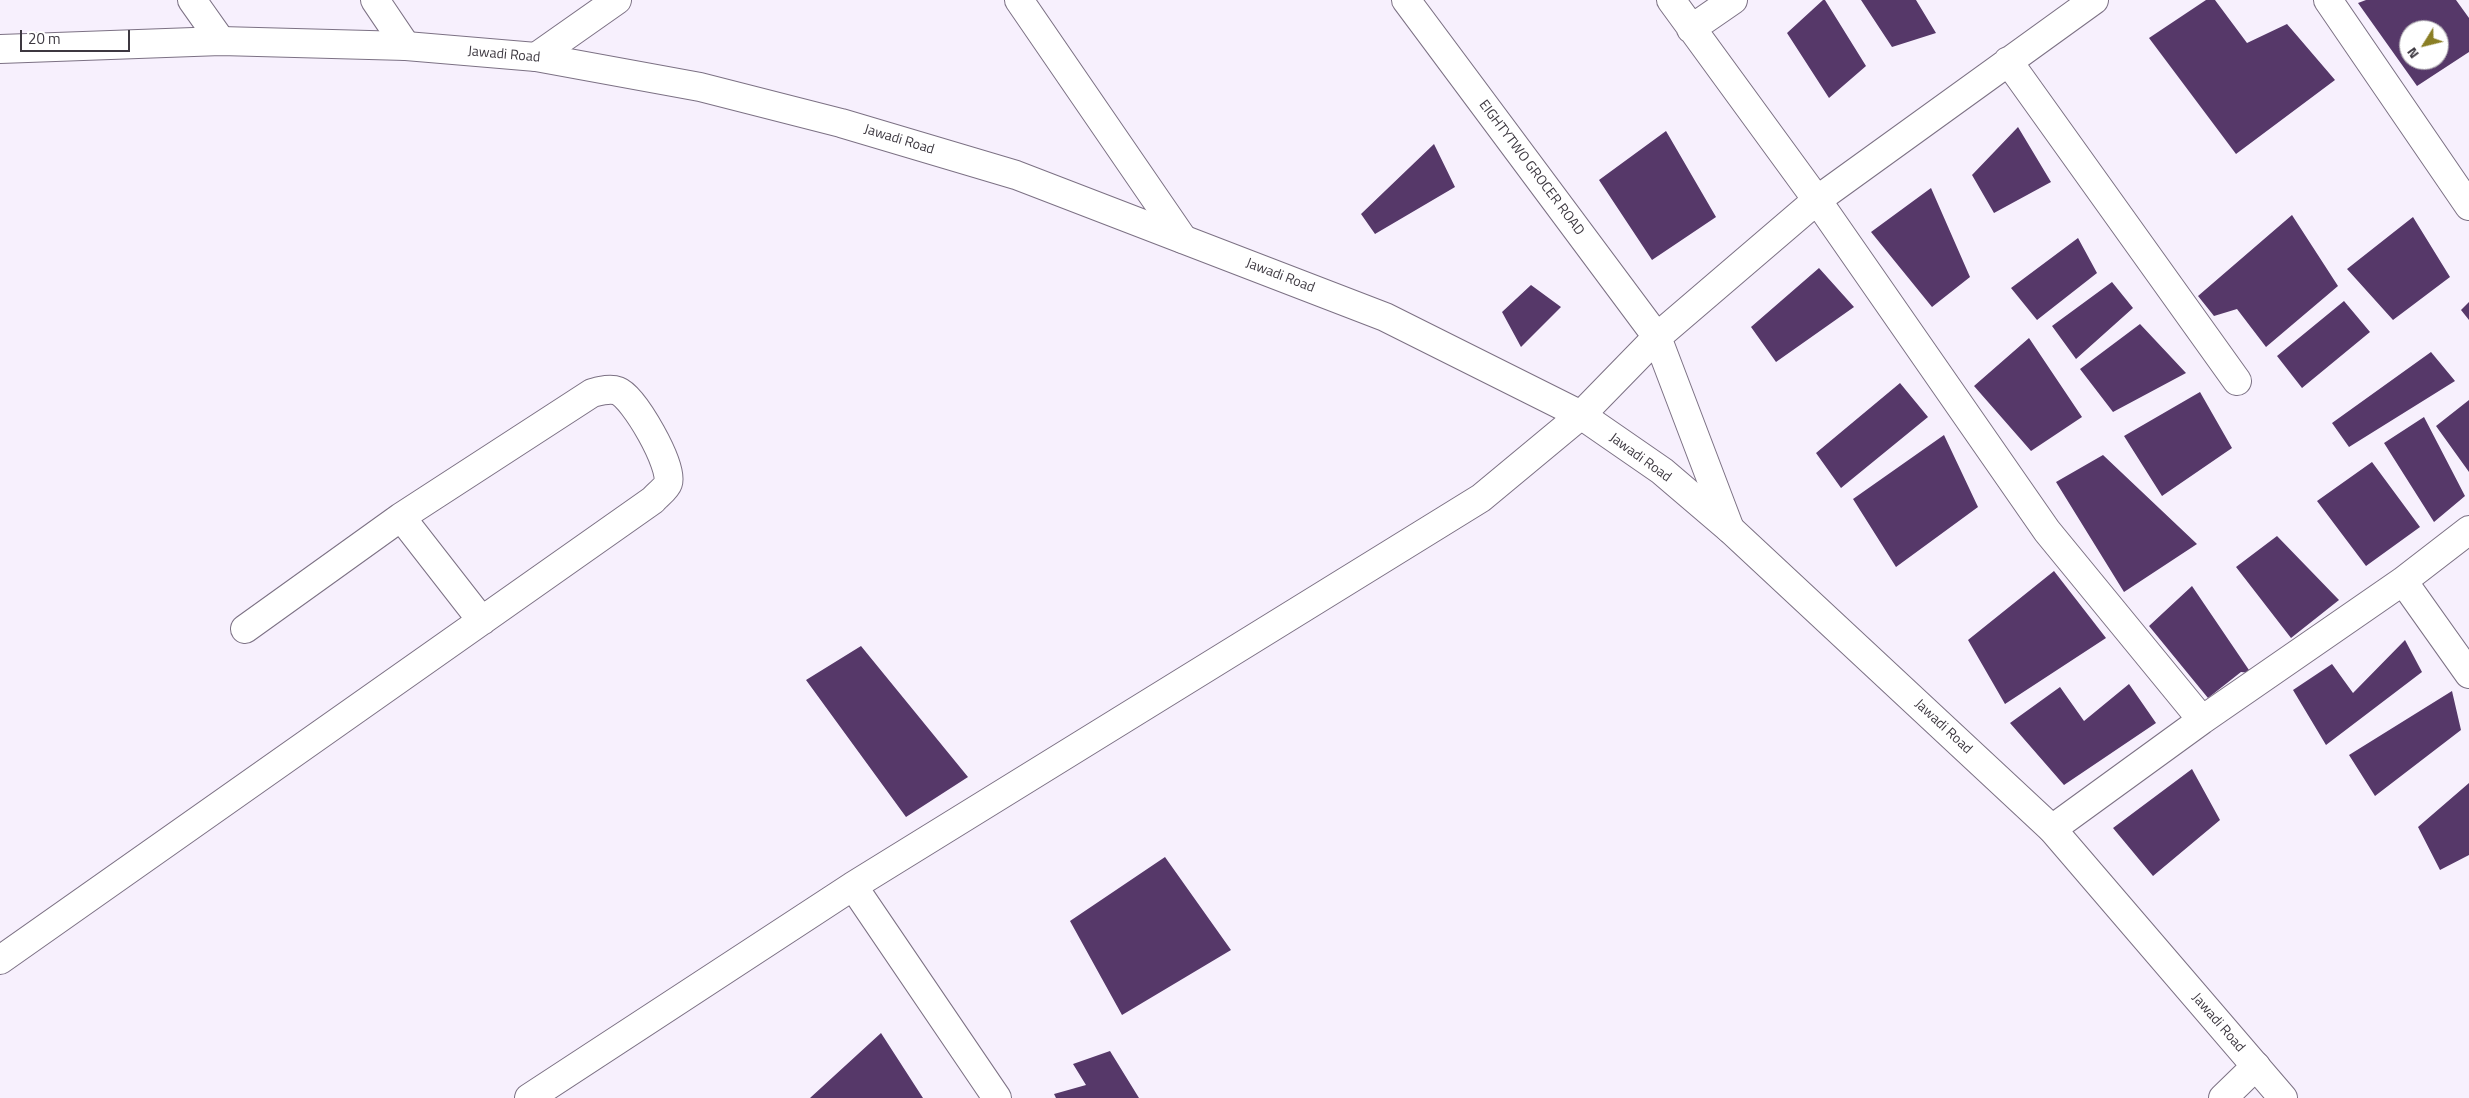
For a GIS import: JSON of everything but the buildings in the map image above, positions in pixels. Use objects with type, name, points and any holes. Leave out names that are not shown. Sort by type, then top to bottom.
[{"type":"street","points":[[192,0],[221,41]]},
{"type":"street","points":[[375,0],[406,46]]},
{"type":"street","points":[[536,57],[617,0]]},
{"type":"street","points":[[1019,0],[1183,239]]},
{"type":"street","name":"EIGHTYTWO GROCER ROAD","points":[[1406,0],[1657,337],[1730,529]]},
{"type":"street","points":[[1672,0],[1817,200],[2047,531],[2202,720]]},
{"type":"street","points":[[1691,28],[1733,0]]},
{"type":"street","points":[[529,1098],[853,886],[1481,498],[1581,415],[1657,337],[1817,200],[2094,0]]},
{"type":"street","points":[[2328,0],[2469,206]]},
{"type":"street","name":"Jawadi Road","points":[[0,49],[221,41],[406,46],[536,57],[700,87],[841,122],[1016,175],[1385,317],[1581,415],[1662,471],[1730,529],[2052,829],[2283,1098]]},
{"type":"street","points":[[2008,61],[2237,381]]},
{"type":"street","points":[[0,960],[653,500],[668,483],[669,473],[664,458],[632,402],[619,391],[603,390],[592,393],[401,517],[245,629]]},
{"type":"street","points":[[401,517],[482,621]]},
{"type":"street","points":[[2052,829],[2202,720],[2403,580],[2469,530]]},
{"type":"street","points":[[2403,580],[2469,674]]},
{"type":"street","points":[[853,886],[997,1098]]},
{"type":"street","points":[[2223,1098],[2256,1066]]}]
